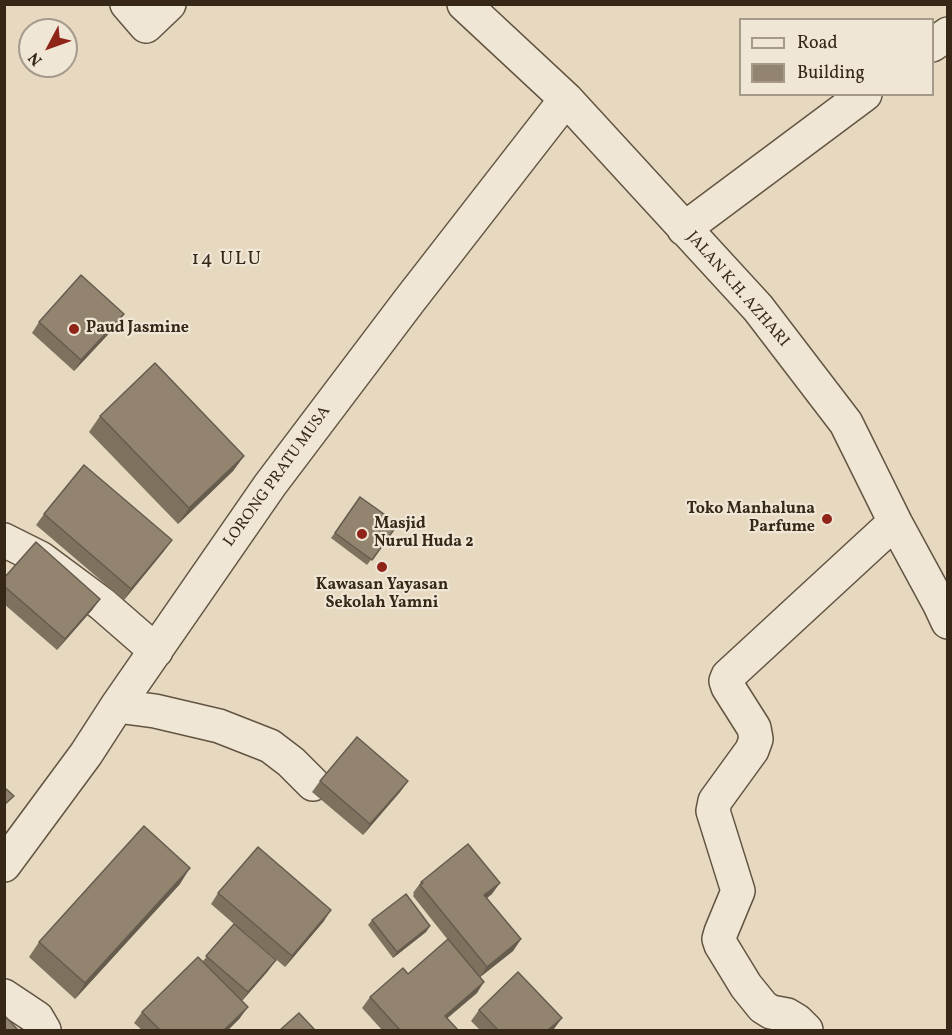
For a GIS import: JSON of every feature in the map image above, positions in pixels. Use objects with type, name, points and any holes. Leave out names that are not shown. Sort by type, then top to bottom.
[{"type":"street","points":[[127,4],[146,26],[168,4]]},
{"type":"street","name":"JALAN K.H. AZHARI","points":[[464,4],[566,99],[758,308],[846,423],[948,622]]},
{"type":"street","points":[[934,44],[948,34]]},
{"type":"street","points":[[684,229],[862,96]]},
{"type":"street","name":"LORONG PRATU MUSA","points":[[4,865],[86,754],[270,485],[566,99]]},
{"type":"street","points":[[806,1030],[787,1015],[771,1012],[763,1007],[746,986],[719,939],[738,891],[713,811],[715,801],[752,750],[756,739],[754,728],[726,681],[728,676],[895,522]]},
{"type":"street","points":[[4,540],[40,558],[102,603],[156,651]]},
{"type":"street","points":[[117,706],[155,711],[219,726],[270,746],[291,762],[313,784]]},
{"type":"street","points":[[4,996],[37,1018],[44,1030]]},
{"type":"building","name":"Paud Jasmine","points":[[81,275],[124,314],[81,360],[39,322]]},
{"type":"building","points":[[155,363],[244,456],[189,508],[100,416]]},
{"type":"building","points":[[84,465],[172,540],[131,589],[44,514]]},
{"type":"building","name":"Masjid Nurul Huda 2","points":[[360,497],[398,524],[372,560],[335,533]]},
{"type":"building","points":[[36,542],[100,599],[65,639],[4,586],[4,578]]},
{"type":"building","points":[[357,737],[408,781],[370,824],[320,781]]},
{"type":"building","points":[[4,787],[14,796],[4,805]]},
{"type":"building","points":[[144,826],[190,868],[85,983],[39,942]]},
{"type":"building","points":[[468,844],[500,883],[484,895],[521,939],[487,967],[420,885]]},
{"type":"building","points":[[258,847],[331,910],[292,956],[218,893]]},
{"type":"building","points":[[406,894],[430,926],[397,952],[372,920]]},
{"type":"building","points":[[234,924],[276,960],[248,992],[206,956]]},
{"type":"building","points":[[448,939],[484,982],[445,1016],[458,1030],[400,1030],[370,997],[403,968],[408,974]]},
{"type":"building","points":[[198,957],[248,1007],[224,1030],[160,1030],[142,1012]]},
{"type":"building","points":[[518,972],[562,1018],[548,1030],[498,1030],[479,1010]]},
{"type":"building","points":[[299,1013],[315,1030],[280,1030]]},
{"type":"building","points":[[4,1015],[18,1030],[4,1030]]},
{"type":"place","name":"Paud Jasmine","points":[[74,329]]},
{"type":"place","name":"Toko Manhaluna Parfume","points":[[827,519]]},
{"type":"place","name":"Masjid Nurul Huda 2","points":[[362,534]]},
{"type":"place","name":"Kawasan Yayasan Sekolah Yamni","points":[[382,567]]},
{"type":"district","name":"14 ULU","points":[[227,260]]}]
